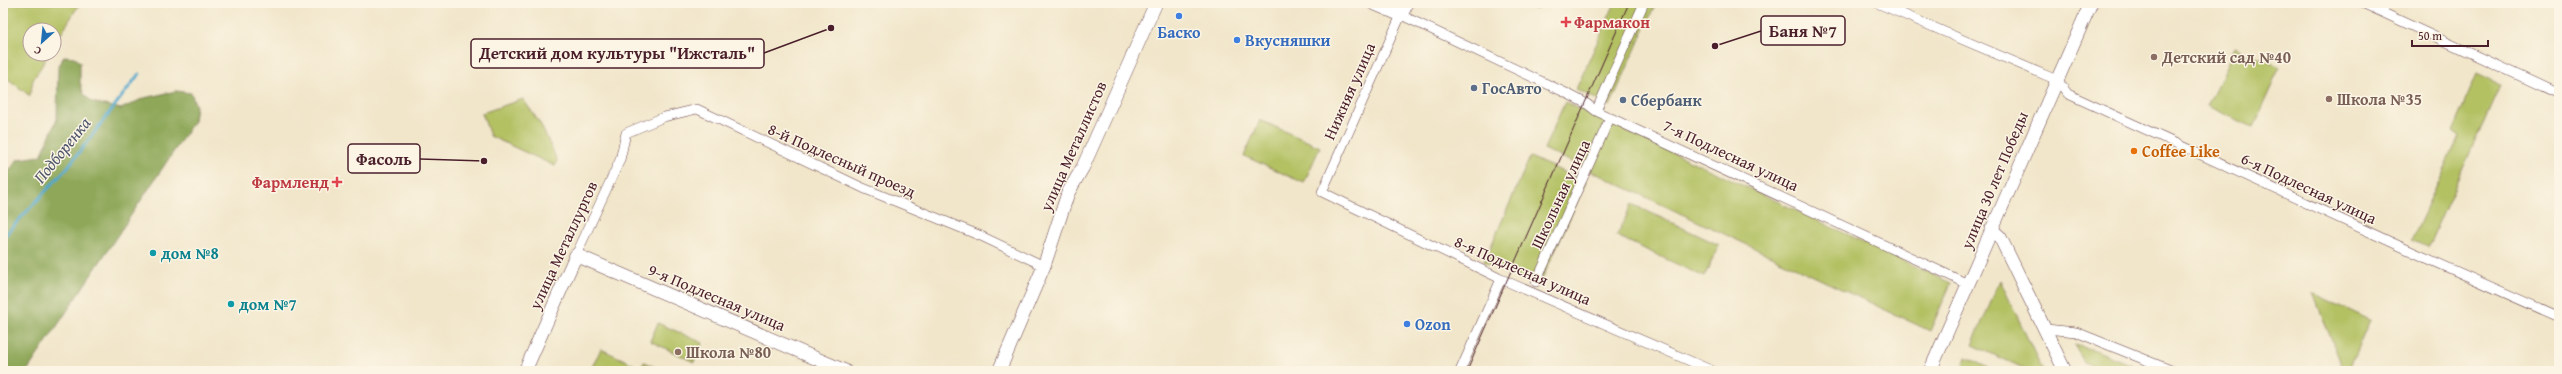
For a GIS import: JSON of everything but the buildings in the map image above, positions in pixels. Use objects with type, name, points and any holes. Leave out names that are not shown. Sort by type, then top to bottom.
[{"type":"street","name":"улица Металлистов","points":[[999,371],[1044,266],[1068,193],[1083,167],[1156,3]]},
{"type":"street","name":"7-я Подлесная улица","points":[[1374,3],[1587,104],[1596,111],[1610,118],[1968,284]]},
{"type":"street","name":"Нижняя улица","points":[[1322,192],[1407,3]]},
{"type":"street","points":[[1596,111],[1644,3]]},
{"type":"street","name":"6-я Подлесная улица","points":[[1877,3],[2057,80],[2068,94],[2414,253],[2559,317]]},
{"type":"street","name":"улица 30 лет Победы","points":[[1930,371],[2091,3]]},
{"type":"street","points":[[2362,3],[2559,94]]},
{"type":"street","name":"8-й Подлесный проезд","points":[[626,132],[664,117],[697,109],[862,188],[981,236],[1044,266]]},
{"type":"street","name":"Школьная улица","points":[[1536,282],[1610,118]]},
{"type":"street","name":"улица Металлургов","points":[[525,371],[620,160],[626,132]]},
{"type":"street","name":"8-я Подлесная улица","points":[[1322,192],[1501,279],[1713,371]]},
{"type":"street","points":[[1991,229],[2000,237],[2046,329],[2065,371]]},
{"type":"street","name":"9-я Подлесная улица","points":[[576,255],[845,371]]},
{"type":"street","points":[[1460,371],[1501,279]]},
{"type":"street","points":[[2046,329],[2076,332],[2173,371]]},
{"type":"green space","points":[[3,3],[80,3],[62,32],[62,22],[22,22],[22,62],[44,62],[33,80],[30,96],[3,75]]},
{"type":"green space","points":[[1520,3],[1539,3],[1536,10]]},
{"type":"green space","points":[[1615,3],[1656,3],[1610,106],[1576,89]]},
{"type":"green space","points":[[2235,47],[2280,67],[2253,127],[2207,106]]},
{"type":"green space","points":[[64,56],[74,57],[80,62],[80,82],[83,93],[92,102],[121,109],[144,98],[176,91],[191,93],[196,106],[194,121],[27,371],[3,371],[3,199],[6,198],[3,179],[18,159],[41,156],[57,119],[58,68]]},
{"type":"green space","points":[[2477,74],[2500,85],[2428,247],[2412,240],[2459,137],[2452,132]]},
{"type":"green space","points":[[523,99],[541,125],[557,160],[555,166],[490,136],[482,113]]},
{"type":"green space","points":[[1565,102],[1951,283],[1930,331],[1544,149]]},
{"type":"green space","points":[[1260,120],[1320,147],[1304,183],[1244,156]]},
{"type":"green space","points":[[1530,157],[1586,182],[1539,286],[1484,262]]},
{"type":"green space","points":[[1632,204],[1719,245],[1704,277],[1617,236]]},
{"type":"green space","points":[[2000,280],[2043,371],[2030,371],[1972,345]]},
{"type":"green space","points":[[2313,293],[2370,320],[2348,371],[2344,371]]},
{"type":"green space","points":[[658,323],[703,343],[694,362],[650,341]]},
{"type":"green space","points":[[2074,345],[2095,350],[2146,371],[2104,371],[2084,362]]},
{"type":"green space","points":[[601,349],[633,364],[630,371],[590,371]]},
{"type":"green space","points":[[1966,357],[1996,371],[1969,371],[1962,368]]},
{"type":"green space","points":[[644,362],[663,371],[640,371]]},
{"type":"waterway","name":"Подборенка","points":[[3,240],[7,233],[67,168],[139,74]]},
{"type":"tram line","points":[[1467,371],[1629,3]]},
{"type":"place","name":"Баско","points":[[1179,16]]},
{"type":"place","name":"Фармакон","points":[[1566,22]]},
{"type":"place","name":"Детский дом культуры \"Ижсталь\"","points":[[831,28]]},
{"type":"place","name":"Вкусняшки","points":[[1237,40]]},
{"type":"place","name":"Баня №7","points":[[1715,46]]},
{"type":"place","name":"Детский сад №40","points":[[2154,57]]},
{"type":"place","name":"ГосАвто","points":[[1474,88]]},
{"type":"place","name":"Школа №35","points":[[2329,99]]},
{"type":"place","name":"Сбербанк","points":[[1623,100]]},
{"type":"place","name":"Coffee Like","points":[[2134,151]]},
{"type":"place","name":"Фасоль","points":[[484,161]]},
{"type":"place","name":"Фармленд","points":[[337,182]]},
{"type":"place","name":"дом №8","points":[[153,253]]},
{"type":"place","name":"дом №7","points":[[231,304]]},
{"type":"place","name":"Ozon","points":[[1407,324]]},
{"type":"place","name":"Школа №80","points":[[678,352]]}]
